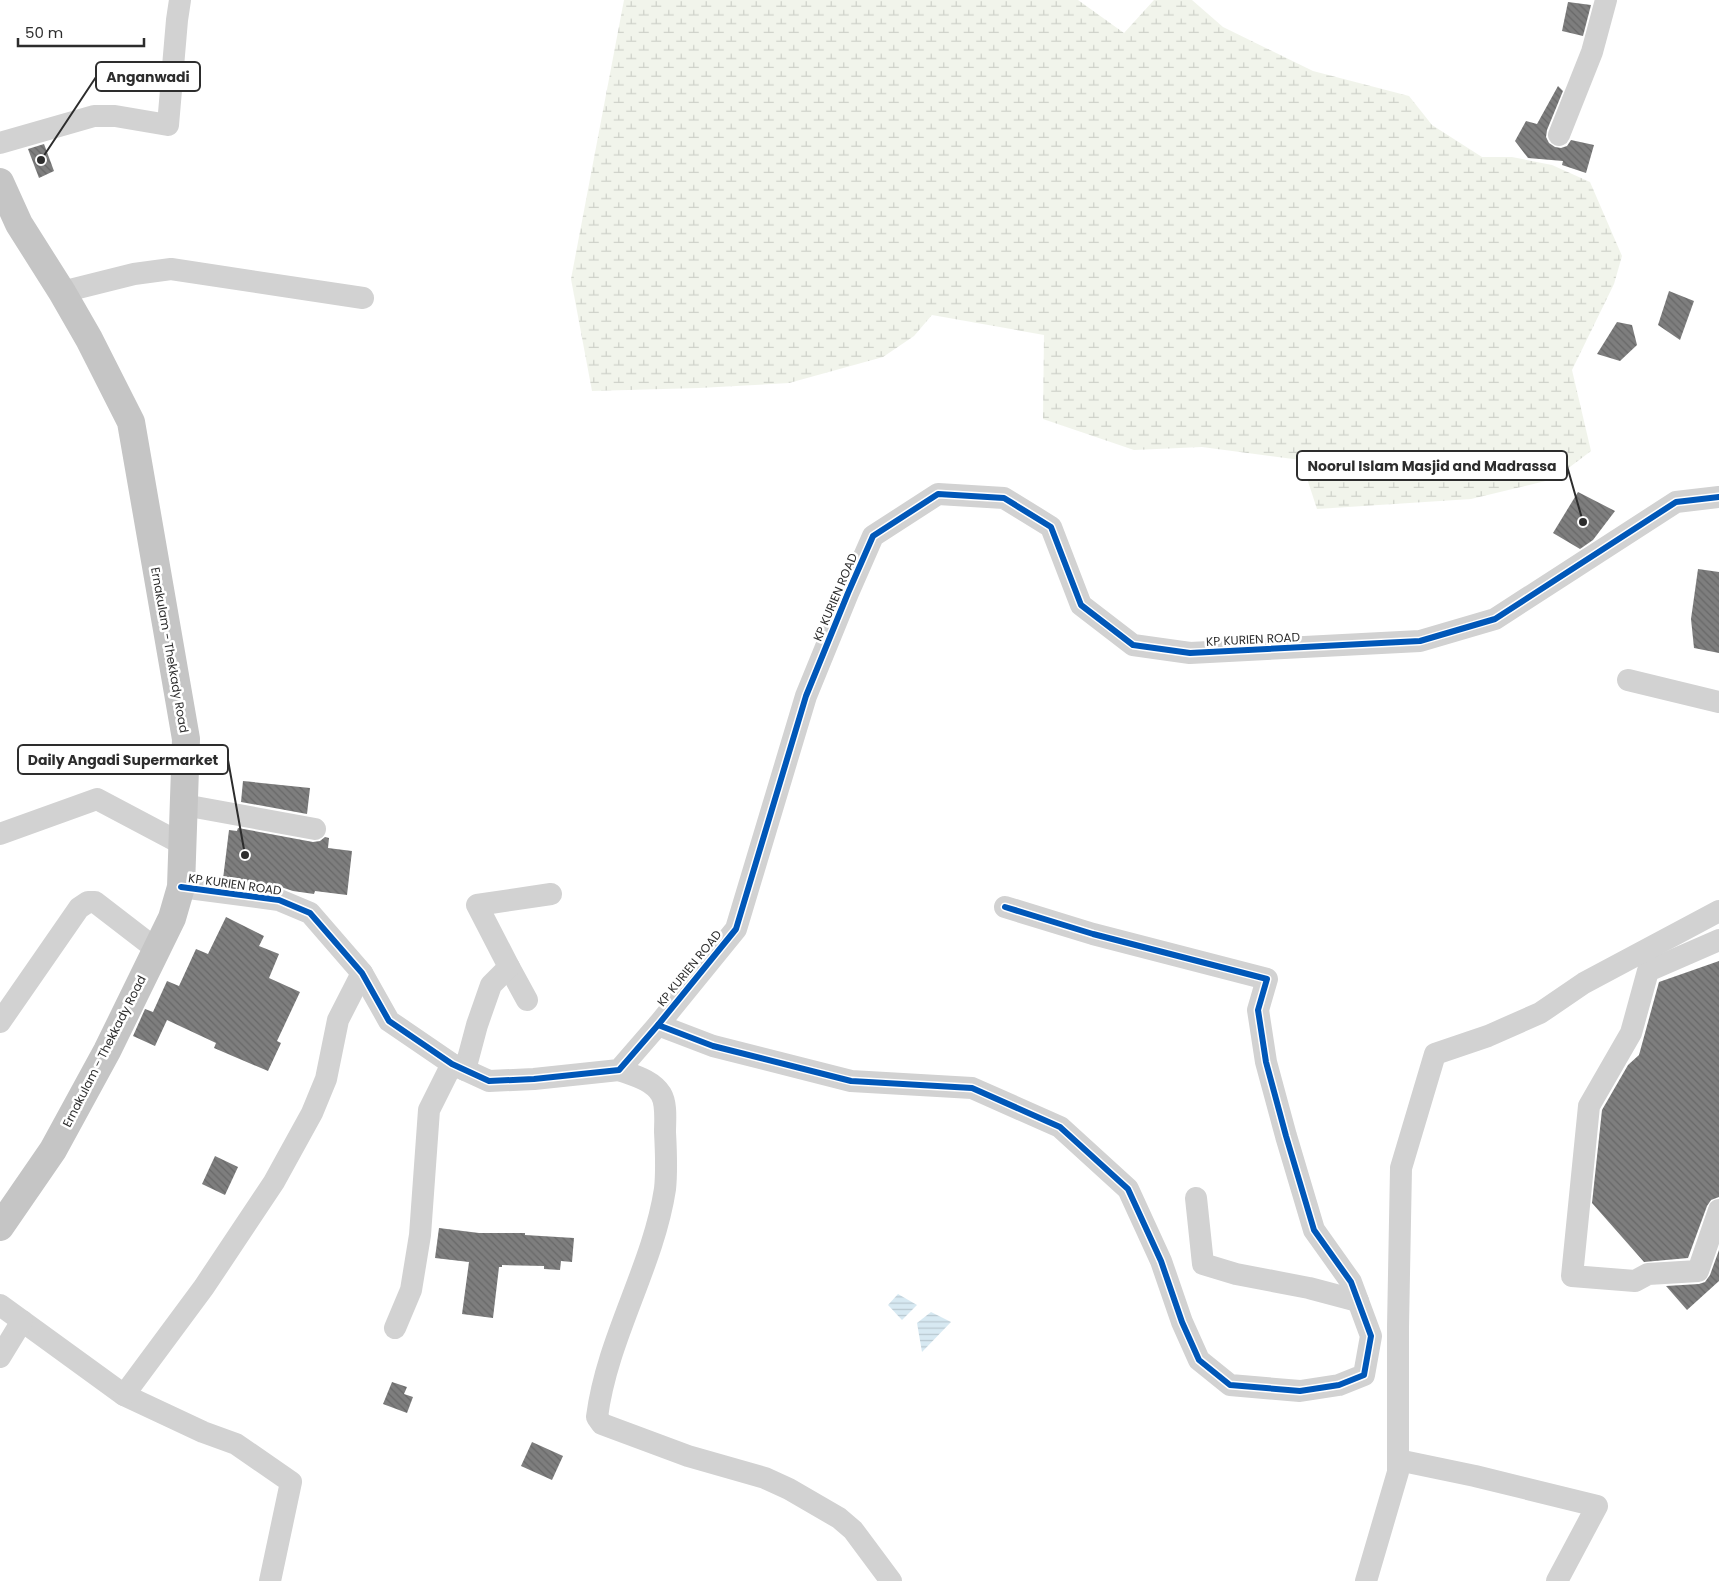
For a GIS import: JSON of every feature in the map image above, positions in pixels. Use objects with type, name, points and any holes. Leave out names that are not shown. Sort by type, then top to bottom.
[{"type":"main road","name":"Ernakulam - Thekkady Road","points":[[0,182],[19,224],[62,292],[131,422],[186,739],[181,887],[172,918],[107,1051],[53,1150],[0,1227]]},
{"type":"street","points":[[0,143],[94,116],[115,116],[168,125],[180,0]]},
{"type":"street","points":[[1559,135],[1592,52],[1606,0]]},
{"type":"street","points":[[62,292],[134,274],[171,269],[363,298]]},
{"type":"street","name":"KP KURIEN ROAD","points":[[181,887],[279,900],[310,912],[362,973],[390,1021],[458,1068],[489,1081],[534,1079],[620,1070],[736,929],[806,696],[873,536],[938,494],[1004,498],[1052,527],[1081,605],[1133,645],[1190,653],[1420,640],[1495,620],[1676,502],[1719,496]]},
{"type":"street","points":[[1628,680],[1719,702]]},
{"type":"street","points":[[0,834],[97,799],[182,844]]},
{"type":"street","points":[[184,805],[315,829]]},
{"type":"street","points":[[527,1000],[476,905],[551,894]]},
{"type":"street","points":[[0,1022],[79,908],[88,902],[95,902],[156,950]]},
{"type":"street","points":[[658,1025],[713,1046],[851,1081],[972,1088],[1060,1127],[1128,1189],[1160,1261],[1182,1322],[1199,1360],[1230,1385],[1300,1391],[1339,1385],[1364,1375],[1371,1336],[1351,1282],[1314,1230],[1266,1062],[1258,1010],[1267,979],[1092,934],[1005,907]]},
{"type":"street","points":[[1366,1581],[1398,1472],[1401,1168],[1434,1054],[1488,1036],[1540,1013],[1584,983],[1719,911]]},
{"type":"street","points":[[1719,940],[1648,971],[1631,1033],[1589,1106],[1572,1276],[1635,1281],[1648,1274],[1698,1271],[1719,1210]]},
{"type":"street","points":[[395,1328],[411,1290],[420,1235],[429,1110],[458,1068],[477,1025],[491,985],[509,967]]},
{"type":"street","points":[[124,1395],[204,1287],[274,1182],[312,1113],[326,1078],[338,1020],[362,973]]},
{"type":"street","points":[[620,1070],[649,1082],[663,1097],[666,1158],[665,1187],[652,1240],[616,1339],[599,1400],[597,1417],[602,1424],[675,1451],[765,1478],[789,1489],[839,1518],[854,1530],[891,1581]]},
{"type":"street","points":[[1196,1198],[1203,1264],[1236,1274],[1309,1288],[1358,1301]]},
{"type":"street","points":[[0,1305],[124,1395],[203,1432],[236,1444],[291,1482],[270,1581]]},
{"type":"street","points":[[0,1357],[22,1322]]},
{"type":"street","points":[[1398,1460],[1475,1476],[1597,1506],[1557,1581]]},
{"type":"green space","points":[[624,0],[1078,0],[1124,33],[1154,0],[1192,0],[1223,27],[1313,71],[1409,96],[1432,125],[1482,157],[1512,157],[1552,165],[1590,182],[1622,256],[1614,284],[1572,370],[1591,451],[1554,479],[1471,499],[1317,509],[1301,460],[1202,447],[1134,450],[1043,419],[1044,335],[932,315],[914,336],[883,357],[789,383],[592,391],[571,279]]},
{"type":"shaded area","points":[[898,1294],[917,1305],[902,1320],[888,1305]]},
{"type":"shaded area","points":[[931,1312],[951,1322],[922,1352],[917,1323]]},
{"type":"building","points":[[1568,2],[1591,5],[1583,36],[1562,31]]},
{"type":"building","points":[[1558,86],[1563,91],[1546,137],[1549,143],[1561,148],[1567,146],[1571,140],[1594,145],[1586,173],[1562,165],[1563,161],[1528,158],[1515,141],[1526,121],[1537,124]]},
{"type":"building","points":[[44,144],[54,171],[39,178],[28,149]]},
{"type":"building","points":[[1669,291],[1694,301],[1680,340],[1658,325]]},
{"type":"building","points":[[1617,322],[1632,325],[1637,345],[1620,361],[1597,354]]},
{"type":"building","points":[[1578,492],[1615,511],[1593,540],[1580,549],[1553,533]]},
{"type":"building","points":[[1698,569],[1719,572],[1719,653],[1694,648],[1691,619]]},
{"type":"building","points":[[243,781],[310,788],[307,814],[241,802]]},
{"type":"building","points":[[238,828],[313,842],[320,841],[325,837],[329,838],[328,848],[352,851],[347,895],[315,891],[314,894],[281,887],[223,879],[229,830],[237,831]]},
{"type":"building","points":[[226,917],[264,936],[259,946],[279,954],[269,978],[300,992],[277,1041],[281,1043],[268,1071],[214,1048],[216,1043],[167,1020],[155,1046],[133,1036],[145,1009],[153,1012],[167,981],[179,986],[196,949],[208,954]]},
{"type":"building","points":[[1719,961],[1719,1197],[1711,1200],[1707,1206],[1688,1258],[1644,1262],[1592,1203],[1602,1110],[1628,1065],[1639,1055],[1659,982]]},
{"type":"building","points":[[215,1156],[238,1167],[225,1195],[202,1184]]},
{"type":"building","points":[[439,1228],[479,1233],[525,1233],[525,1235],[574,1238],[572,1262],[561,1261],[560,1270],[544,1269],[544,1266],[502,1265],[502,1267],[499,1267],[493,1318],[462,1314],[469,1262],[435,1258]]},
{"type":"building","points":[[1719,1250],[1719,1281],[1687,1310],[1666,1286],[1705,1282],[1710,1275]]},
{"type":"building","points":[[392,1382],[407,1387],[404,1394],[413,1397],[407,1413],[383,1404]]},
{"type":"building","points":[[532,1442],[563,1456],[552,1480],[521,1466]]},
{"type":"cycle path","points":[[181,887],[279,900],[310,913],[362,973],[389,1021],[452,1064],[489,1081],[534,1079],[619,1070],[736,929],[806,696],[873,536],[938,494],[1004,498],[1051,527],[1081,605],[1133,645],[1190,653],[1420,641],[1495,619],[1676,502],[1719,497]]},
{"type":"cycle path","points":[[658,1025],[713,1046],[851,1081],[972,1088],[1060,1127],[1128,1189],[1161,1261],[1182,1322],[1199,1360],[1230,1385],[1300,1391],[1339,1385],[1364,1375],[1371,1336],[1351,1282],[1314,1230],[1266,1062],[1258,1010],[1267,979],[1093,934],[1005,907]]},
{"type":"place","name":"Anganwadi","points":[[41,160]]},
{"type":"place","name":"Noorul Islam Masjid and Madrassa","points":[[1583,522]]},
{"type":"place","name":"Daily Angadi Supermarket","points":[[245,855]]}]
